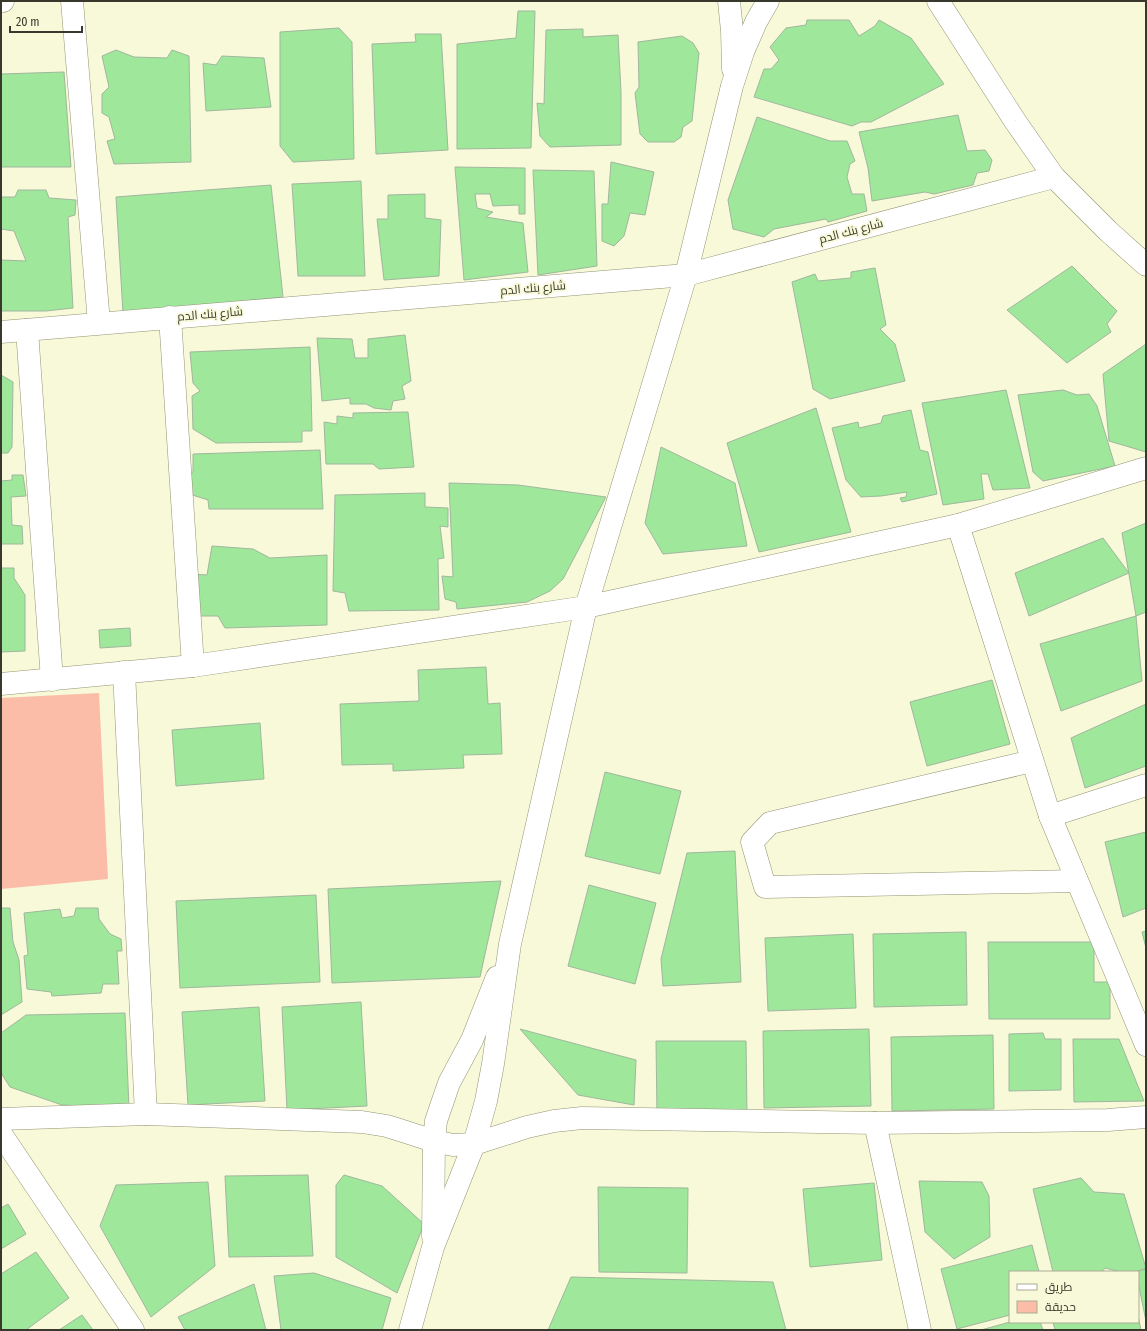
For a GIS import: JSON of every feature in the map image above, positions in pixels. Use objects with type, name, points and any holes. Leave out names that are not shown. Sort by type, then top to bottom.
[{"type":"street","points":[[72,1],[99,323]]},
{"type":"street","points":[[729,1],[732,38],[732,86]]},
{"type":"street","points":[[410,1330],[433,1247],[474,1144],[493,1064],[510,944],[586,607],[686,275],[732,86],[743,52],[756,22],[768,1]]},
{"type":"street","points":[[938,1],[1015,121],[1054,177],[1108,231],[1146,264]]},
{"type":"street","name":"شارع بنك الدم","points":[[1,332],[686,275],[1054,177]]},
{"type":"street","points":[[170,317],[193,666]]},
{"type":"street","points":[[27,330],[52,680]]},
{"type":"street","points":[[1,684],[193,666],[586,607],[958,525],[1146,468]]},
{"type":"street","points":[[958,525],[1050,816],[1146,1045]]},
{"type":"street","points":[[124,672],[146,1114]]},
{"type":"street","points":[[1032,761],[770,823],[752,842],[765,887],[1076,881]]},
{"type":"street","points":[[1050,816],[1146,785]]},
{"type":"street","points":[[433,1247],[434,1141],[436,1121],[449,1083],[472,1040],[510,944]]},
{"type":"street","points":[[1,1119],[146,1114],[362,1122],[388,1126],[434,1141],[453,1145],[474,1144],[527,1127],[554,1121],[582,1118],[875,1123],[1108,1120],[1146,1117]]},
{"type":"street","points":[[875,1123],[920,1330]]},
{"type":"street","points":[[1,1134],[133,1330]]},
{"type":"green space","points":[[99,693],[108,879],[1,889],[1,698]]},
{"type":"building","points":[[518,11],[535,11],[531,148],[457,149],[457,44],[516,38]]},
{"type":"building","points":[[807,20],[849,20],[859,36],[875,26],[879,20],[911,38],[944,84],[871,122],[861,122],[852,126],[754,97],[764,69],[771,69],[779,60],[770,47],[786,28],[806,25]]},
{"type":"building","points":[[339,28],[352,42],[354,159],[293,162],[280,146],[280,32]]},
{"type":"building","points":[[583,29],[583,37],[618,35],[621,92],[621,145],[550,147],[540,136],[537,103],[544,104],[546,30]]},
{"type":"building","points":[[415,34],[441,34],[448,150],[376,154],[372,44],[416,42]]},
{"type":"building","points":[[682,36],[693,43],[699,53],[692,121],[683,127],[681,137],[674,142],[648,142],[640,134],[635,93],[639,87],[638,42]]},
{"type":"building","points":[[116,50],[134,57],[167,58],[172,50],[189,56],[191,162],[114,164],[107,141],[115,139],[109,117],[102,113],[102,94],[109,87],[102,56]]},
{"type":"building","points":[[222,56],[264,58],[271,107],[206,111],[203,63],[216,65]]},
{"type":"building","points":[[64,72],[71,167],[1,167],[1,74]]},
{"type":"building","points":[[958,115],[967,151],[985,150],[992,160],[989,171],[977,173],[973,185],[934,194],[925,192],[872,201],[868,168],[859,132]]},
{"type":"building","points":[[757,117],[830,141],[847,141],[855,161],[850,164],[847,177],[852,194],[864,194],[867,211],[828,222],[826,219],[774,229],[764,237],[733,229],[728,200]]},
{"type":"building","points":[[611,162],[654,172],[645,215],[630,213],[624,236],[614,246],[602,241],[602,204],[608,204]]},
{"type":"building","points":[[455,167],[525,168],[525,214],[519,214],[519,205],[493,206],[490,194],[475,194],[477,208],[493,212],[486,217],[523,223],[528,272],[464,280]]},
{"type":"building","points":[[533,170],[594,171],[597,266],[538,275]]},
{"type":"building","points":[[361,181],[365,276],[298,276],[292,184]]},
{"type":"building","points":[[271,185],[283,297],[123,313],[116,197]]},
{"type":"building","points":[[18,190],[46,190],[49,198],[76,200],[75,215],[68,217],[73,308],[46,311],[1,311],[1,260],[26,261],[14,231],[1,229],[1,197],[15,197]]},
{"type":"building","points":[[425,194],[425,218],[441,220],[439,276],[384,280],[377,219],[388,219],[388,195]]},
{"type":"building","points":[[1072,266],[1117,311],[1107,324],[1111,332],[1067,363],[1007,310]]},
{"type":"building","points":[[875,268],[886,325],[880,329],[895,344],[905,381],[830,399],[813,389],[792,282],[815,274],[818,281],[851,278],[851,272]]},
{"type":"building","points":[[405,335],[411,381],[402,386],[405,399],[393,401],[391,410],[374,408],[366,404],[350,404],[350,398],[322,401],[317,338],[352,339],[355,358],[368,358],[368,339]]},
{"type":"building","points":[[1146,344],[1146,452],[1109,441],[1103,374]]},
{"type":"building","points":[[310,347],[312,431],[302,431],[302,442],[216,443],[193,429],[192,396],[200,391],[193,383],[190,352]]},
{"type":"building","points":[[1,375],[13,382],[12,447],[8,453],[1,453]]},
{"type":"building","points":[[1006,390],[1030,488],[993,490],[988,474],[981,474],[984,499],[943,505],[922,403]]},
{"type":"building","points":[[1063,390],[1077,395],[1089,394],[1097,406],[1115,466],[1043,481],[1033,472],[1018,395]]},
{"type":"building","points":[[816,408],[851,532],[759,552],[727,443]]},
{"type":"building","points":[[911,410],[920,450],[928,452],[937,494],[902,502],[900,498],[906,497],[907,492],[861,497],[846,480],[832,428],[858,422],[859,428],[881,423],[883,416]]},
{"type":"building","points":[[408,412],[414,467],[379,469],[373,464],[326,464],[324,422],[337,424],[337,416],[353,418],[353,413]]},
{"type":"building","points":[[661,447],[735,483],[747,546],[663,554],[645,523]]},
{"type":"building","points":[[320,450],[323,509],[209,509],[208,500],[186,493],[186,475],[193,472],[193,454]]},
{"type":"building","points":[[12,475],[23,475],[26,496],[11,497],[12,525],[22,526],[23,544],[1,544],[1,481],[12,480]]},
{"type":"building","points":[[449,483],[518,485],[606,497],[563,579],[550,591],[527,602],[457,609],[456,602],[445,599],[442,576],[453,577]]},
{"type":"building","points":[[425,493],[425,507],[448,508],[448,527],[440,526],[444,558],[438,559],[439,610],[349,611],[345,593],[333,591],[335,495]]},
{"type":"building","points":[[1146,523],[1146,612],[1136,616],[1122,533]]},
{"type":"building","points":[[1103,538],[1129,573],[1029,616],[1015,573]]},
{"type":"building","points":[[212,546],[253,549],[270,558],[327,555],[327,625],[225,628],[218,616],[194,616],[190,574],[207,575]]},
{"type":"building","points":[[1,568],[14,568],[14,578],[25,595],[25,651],[1,652]]},
{"type":"building","points":[[1136,616],[1142,681],[1061,711],[1040,644]]},
{"type":"building","points":[[130,628],[131,646],[100,648],[99,630]]},
{"type":"building","points":[[486,667],[488,704],[500,703],[502,754],[463,755],[464,768],[393,771],[393,764],[342,765],[340,704],[419,701],[418,670]]},
{"type":"building","points":[[992,680],[1010,744],[927,766],[910,702]]},
{"type":"building","points":[[1146,704],[1146,766],[1085,788],[1071,738]]},
{"type":"building","points":[[260,723],[264,779],[176,786],[172,730]]},
{"type":"building","points":[[605,772],[681,791],[660,874],[585,856]]},
{"type":"building","points":[[1146,832],[1146,908],[1123,917],[1105,842]]},
{"type":"building","points":[[735,851],[741,982],[663,986],[661,959],[687,853]]},
{"type":"building","points":[[501,881],[480,977],[332,983],[328,889]]},
{"type":"building","points":[[589,885],[656,903],[635,984],[568,966]]},
{"type":"building","points":[[316,895],[320,982],[180,988],[176,901]]},
{"type":"building","points":[[1,908],[10,908],[13,942],[19,960],[22,1002],[1,1015]]},
{"type":"building","points":[[76,908],[98,908],[99,919],[110,934],[121,939],[122,951],[117,951],[119,984],[103,984],[101,993],[52,996],[51,992],[27,989],[24,956],[28,955],[24,913],[60,909],[62,918],[74,916]]},
{"type":"building","points":[[1146,931],[1146,948],[1142,932]]},
{"type":"building","points":[[966,932],[967,1005],[874,1007],[873,934]]},
{"type":"building","points":[[853,934],[856,1008],[768,1011],[765,938]]},
{"type":"building","points":[[988,942],[1094,942],[1094,982],[1110,982],[1110,1019],[989,1019]]},
{"type":"building","points":[[361,1002],[367,1106],[287,1110],[282,1007]]},
{"type":"building","points":[[259,1007],[265,1101],[188,1105],[182,1012]]},
{"type":"building","points":[[125,1013],[129,1108],[62,1105],[10,1087],[1,1073],[1,1033],[26,1015]]},
{"type":"building","points":[[520,1029],[636,1060],[634,1105],[578,1095]]},
{"type":"building","points":[[869,1029],[871,1106],[764,1108],[763,1031]]},
{"type":"building","points":[[1043,1033],[1045,1039],[1061,1039],[1061,1090],[1009,1091],[1009,1034]]},
{"type":"building","points":[[993,1035],[994,1109],[892,1111],[891,1037]]},
{"type":"building","points":[[1073,1039],[1119,1039],[1144,1101],[1074,1102]]},
{"type":"building","points":[[656,1041],[746,1041],[747,1114],[657,1115]]},
{"type":"building","points":[[308,1175],[313,1256],[229,1257],[225,1176]]},
{"type":"building","points":[[344,1175],[382,1186],[424,1224],[397,1293],[336,1257],[336,1185]]},
{"type":"building","points":[[1081,1178],[1094,1192],[1124,1194],[1146,1268],[1138,1271],[1117,1271],[1105,1268],[1103,1271],[1053,1271],[1033,1189]]},
{"type":"building","points":[[919,1181],[982,1182],[989,1196],[990,1237],[954,1259],[925,1232]]},
{"type":"building","points":[[208,1182],[215,1266],[151,1317],[100,1226],[116,1185]]},
{"type":"building","points":[[874,1183],[882,1260],[810,1267],[803,1189]]},
{"type":"building","points":[[598,1187],[688,1188],[687,1273],[599,1272]]},
{"type":"building","points":[[8,1204],[26,1234],[1,1249],[1,1208]]},
{"type":"building","points":[[1032,1245],[1039,1271],[1009,1271],[1009,1315],[957,1329],[941,1269]]},
{"type":"building","points":[[36,1252],[69,1298],[26,1330],[1,1330],[1,1274]]},
{"type":"building","points":[[1146,1269],[1146,1321],[1139,1287],[1139,1271]]},
{"type":"building","points":[[314,1273],[391,1298],[382,1330],[281,1330],[274,1276]]},
{"type":"building","points":[[571,1277],[773,1282],[786,1330],[548,1330]]},
{"type":"building","points":[[254,1284],[266,1330],[185,1330],[178,1317]]},
{"type":"building","points":[[82,1315],[93,1330],[59,1330]]},
{"type":"building","points":[[1139,1321],[1141,1330],[1055,1330],[1053,1323],[1139,1323]]},
{"type":"building","points":[[1009,1322],[1040,1323],[1043,1330],[981,1330]]}]
